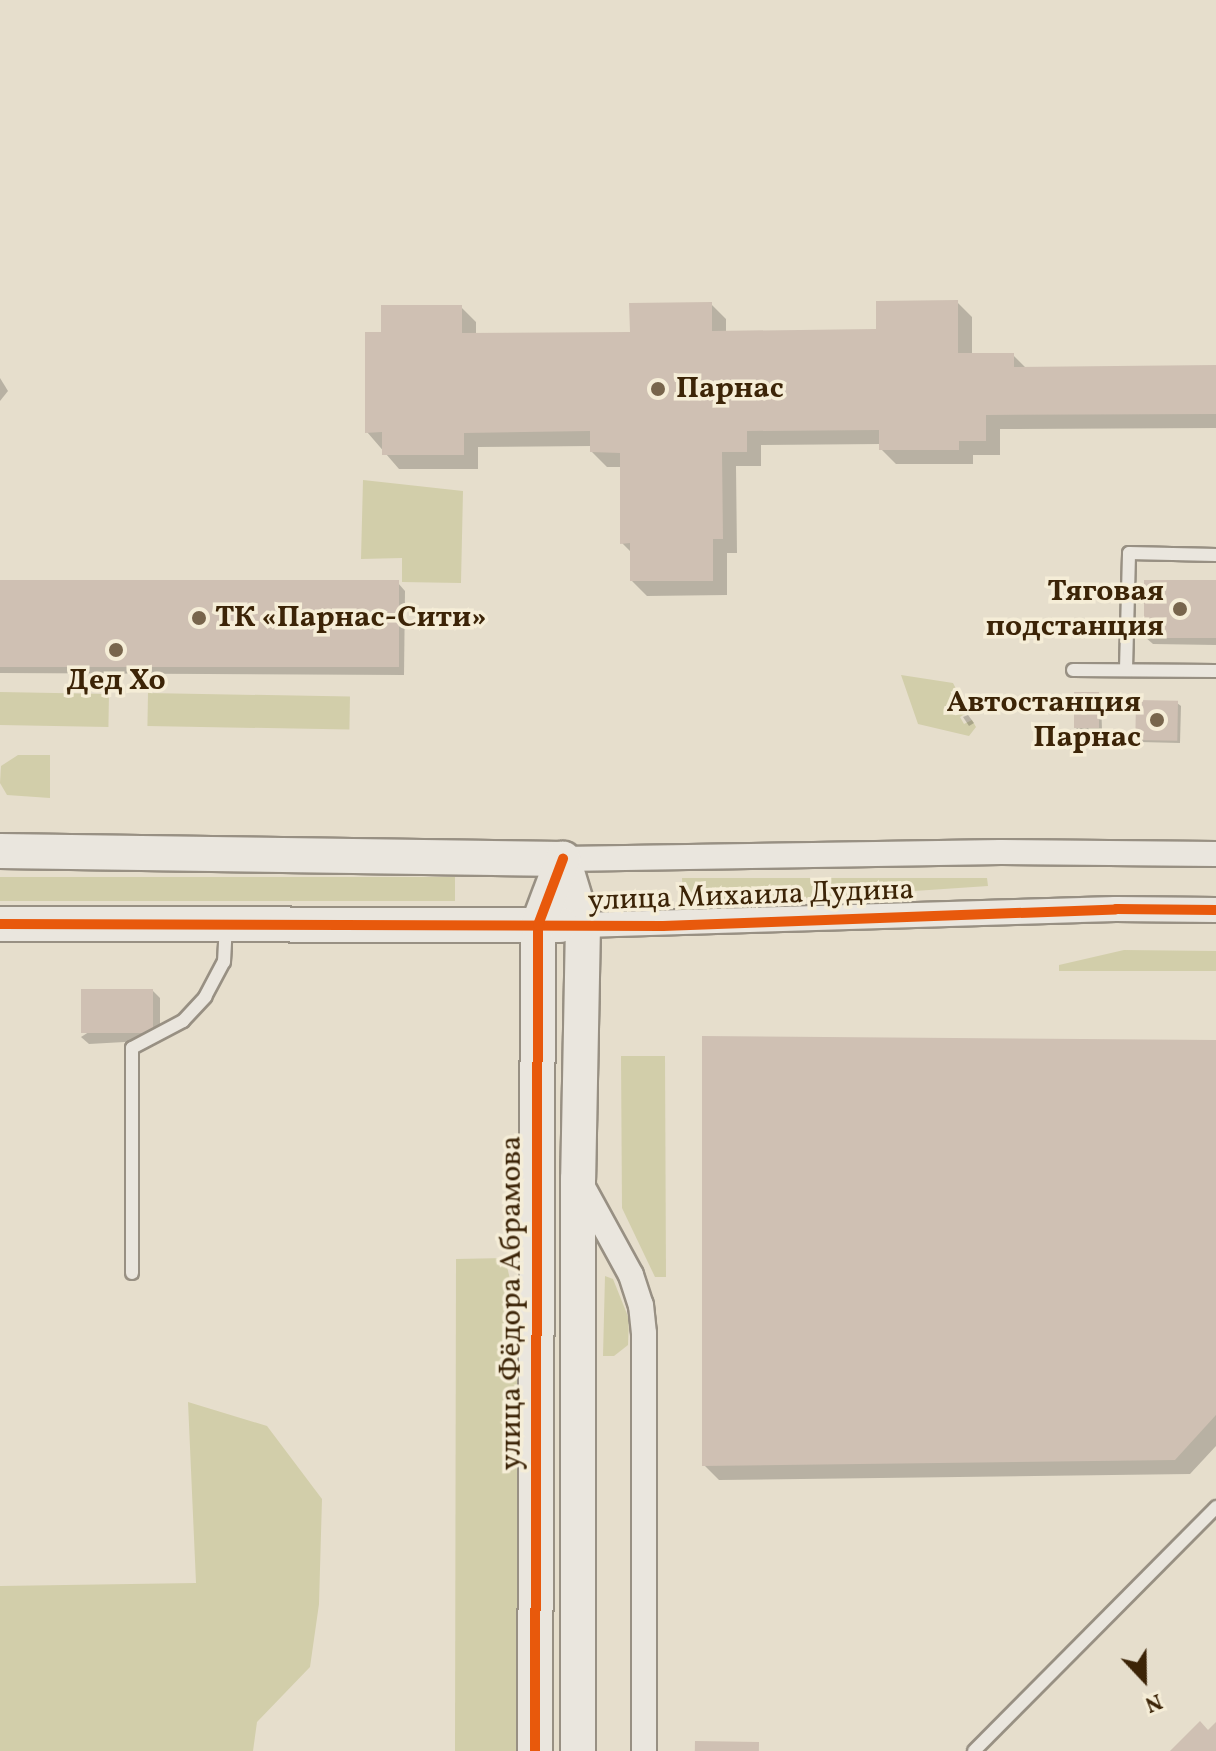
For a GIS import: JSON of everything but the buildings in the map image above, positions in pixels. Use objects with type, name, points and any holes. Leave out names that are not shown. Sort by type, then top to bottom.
[{"type":"street","name":"улица Михаила Дудина","points":[[0,851],[563,859],[1001,852],[1216,854]]},
{"type":"street","name":"улица Фёдора Абрамова","points":[[535,1751],[538,925],[563,859]]},
{"type":"street","points":[[563,859],[583,925],[578,1179],[578,1751]]},
{"type":"street","name":"улица Михаила Дудина","points":[[0,924],[583,925],[1116,909],[1216,910]]},
{"type":"street","points":[[578,1179],[631,1275],[641,1305],[644,1333],[644,1751]]},
{"type":"lane","points":[[1126,669],[1129,553],[1216,555]]},
{"type":"lane","points":[[1073,670],[1216,671]]},
{"type":"lane","points":[[132,1273],[132,1048],[183,1021],[205,997],[224,962],[226,924]]},
{"type":"lane","points":[[974,1751],[1216,1507]]},
{"type":"shaded area","points":[[363,480],[463,491],[461,583],[402,582],[402,558],[361,559]]},
{"type":"shaded area","points":[[901,675],[953,683],[968,712],[960,717],[964,724],[972,720],[976,727],[969,736],[918,724]]},
{"type":"shaded area","points":[[0,692],[109,694],[108,727],[0,725]]},
{"type":"shaded area","points":[[148,693],[350,697],[349,730],[147,726]]},
{"type":"shaded area","points":[[18,755],[50,755],[50,798],[7,795],[0,783],[1,766]]},
{"type":"shaded area","points":[[0,877],[455,877],[455,901],[0,901]]},
{"type":"shaded area","points":[[682,878],[987,878],[988,886],[811,898],[683,899]]},
{"type":"shaded area","points":[[1124,950],[1216,951],[1216,971],[1059,971],[1059,965]]},
{"type":"shaded area","points":[[621,1056],[665,1056],[666,1277],[655,1277],[622,1208]]},
{"type":"shaded area","points":[[505,1258],[521,1326],[519,1751],[455,1751],[456,1259]]},
{"type":"shaded area","points":[[605,1276],[613,1279],[629,1319],[628,1345],[614,1356],[603,1356]]},
{"type":"shaded area","points":[[188,1402],[267,1426],[322,1499],[319,1604],[310,1667],[257,1722],[253,1751],[0,1751],[0,1586],[196,1583]]},
{"type":"cycle path","points":[[535,1751],[538,925],[563,859]]},
{"type":"cycle path","points":[[0,924],[663,926],[1116,909],[1216,910]]},
{"type":"place","name":"Парнас","points":[[658,389]]},
{"type":"place","name":"Тяговая подстанция","points":[[1180,609]]},
{"type":"place","name":"ТК «Парнас-Сити»","points":[[199,618]]},
{"type":"place","name":"Дед Хо","points":[[116,650]]},
{"type":"place","name":"Автостанция Парнас","points":[[1157,720]]}]
